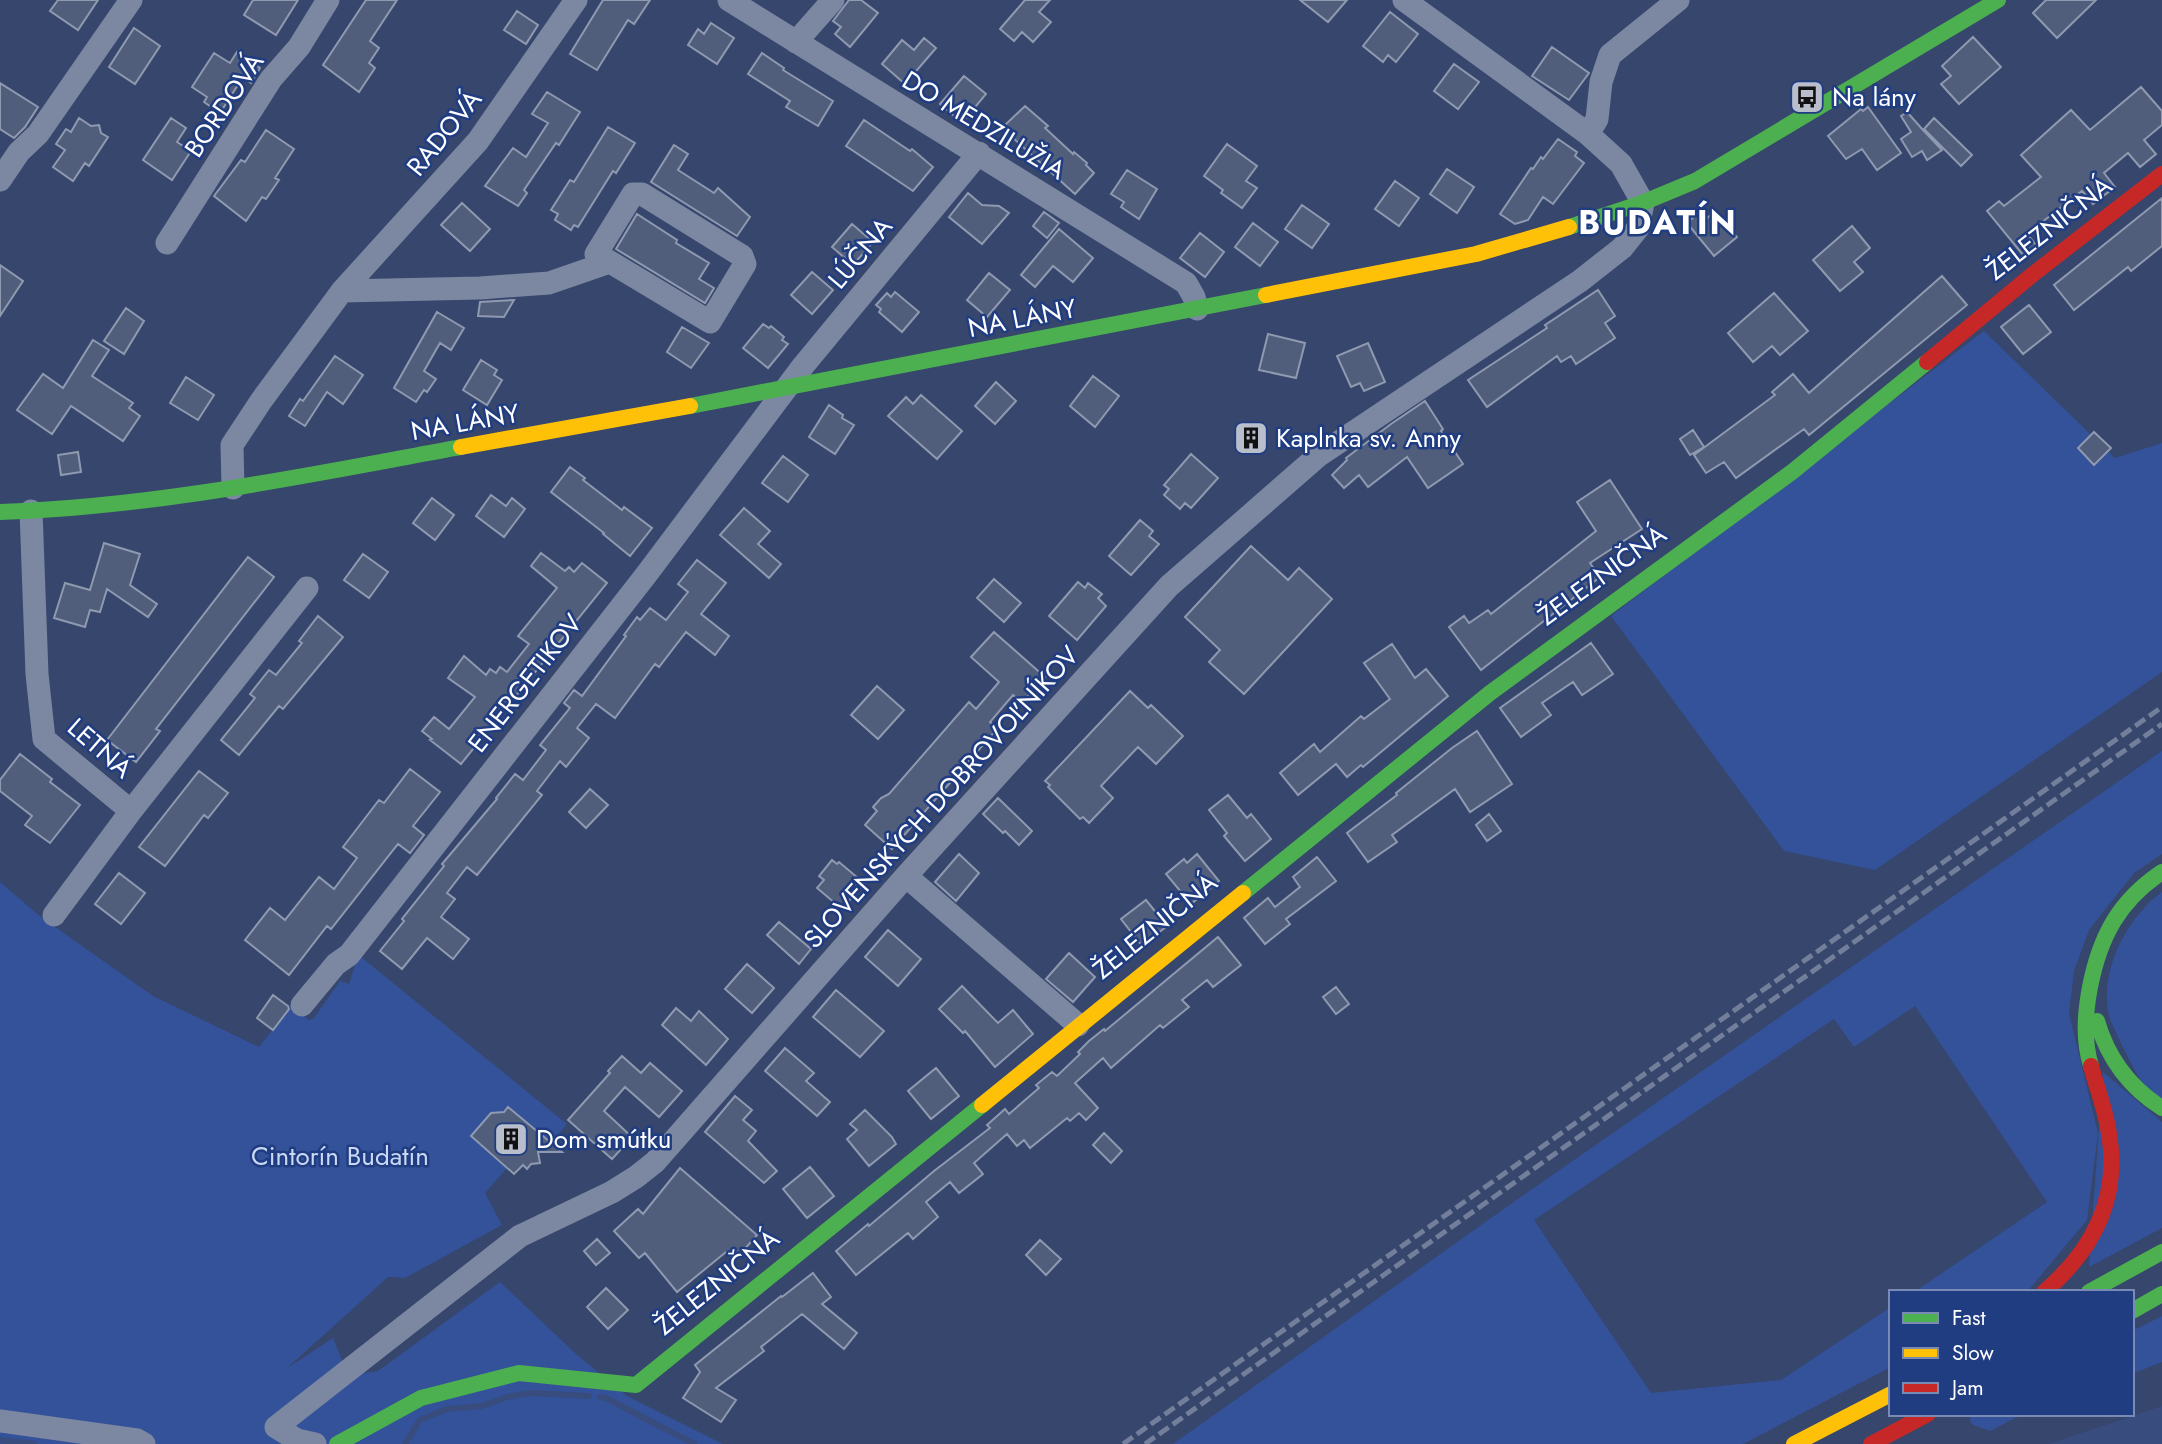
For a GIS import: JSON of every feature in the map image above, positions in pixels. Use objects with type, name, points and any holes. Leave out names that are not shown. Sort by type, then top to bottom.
[{"type":"street","points":[[0,180],[19,152],[38,134],[131,0]]},
{"type":"street","name":"BORDOVÁ","points":[[167,243],[271,79],[299,47],[328,0]]},
{"type":"street","name":"RADOVÁ","points":[[233,488],[232,444],[342,291],[478,141],[576,0]]},
{"type":"street","name":"DO MEDZILUŽIA","points":[[729,0],[1186,283],[1197,309]]},
{"type":"street","points":[[796,42],[833,0]]},
{"type":"street","points":[[1404,0],[1588,134],[1621,164],[1643,202]]},
{"type":"street","points":[[1588,134],[1597,118],[1601,82],[1610,55],[1678,0]]},
{"type":"street","name":"NA LÁNY","points":[[0,512],[109,505],[233,488],[785,389],[1476,254],[1548,234],[1643,202],[1695,181],[1998,0]]},
{"type":"street","name":"LÚČNA","points":[[785,389],[979,153]]},
{"type":"street","name":"ŽELEZNIČNÁ","points":[[337,1444],[421,1398],[519,1373],[636,1385],[1489,693],[1792,472],[2032,275],[2162,174]]},
{"type":"street","points":[[342,291],[480,288],[548,282],[610,262],[710,322],[745,264],[742,256],[642,194],[633,194],[596,254],[610,262]]},
{"type":"street","name":"SLOVENSKÝCH DOBROVOĽNÍKOV","points":[[315,1444],[297,1440],[276,1427],[520,1236],[612,1192],[655,1162],[906,876],[1169,586],[1318,456],[1580,281],[1622,248],[1638,228],[1643,202]]},
{"type":"street","name":"ENERGETIKOV","points":[[302,1005],[336,964],[349,955],[646,575],[785,389]]},
{"type":"street","name":"LETNÁ","points":[[31,511],[37,674],[44,739],[131,811]]},
{"type":"street","name":"LETNÁ","points":[[54,915],[131,811],[307,588]]},
{"type":"street","points":[[2046,1290],[2079,1256],[2094,1235],[2102,1213],[2111,1164],[2110,1133],[2086,1041],[2084,1018],[2094,964],[2113,921],[2140,889],[2162,872]]},
{"type":"street","points":[[906,876],[1078,1025]]},
{"type":"street","points":[[2091,984],[2098,1025],[2107,1050],[2134,1088],[2162,1108]]},
{"type":"street","points":[[2093,1290],[2162,1252]]},
{"type":"street","points":[[2134,1310],[2162,1294]]},
{"type":"street","points":[[1794,1444],[1889,1395]]},
{"type":"street","points":[[1871,1444],[1924,1416]]},
{"type":"street","points":[[0,1421],[137,1440],[144,1444]]},
{"type":"green space","points":[[1984,331],[2115,458],[2162,443],[2162,672],[1875,870],[1784,851],[1611,616]]},
{"type":"green space","points":[[2162,751],[2162,854],[2134,873],[2089,930],[2074,971],[2069,1014],[2098,1133],[2087,1220],[2029,1290],[1917,1290],[2047,1202],[1915,1006],[1854,1047],[1834,1019],[1534,1220],[1651,1393],[1781,1380],[1889,1308],[1889,1368],[1743,1444],[1173,1444],[1515,1201]]},
{"type":"green space","name":"Cintorín Budatín","points":[[0,882],[41,917],[153,996],[259,1047],[291,1006],[309,1020],[314,1018],[340,981],[349,984],[355,965],[361,957],[567,1124],[551,1143],[509,1107],[505,1114],[490,1113],[490,1121],[484,1121],[471,1136],[507,1168],[485,1193],[502,1225],[405,1278],[388,1277],[286,1369],[333,1338],[348,1375],[378,1371],[500,1282],[575,1353],[627,1396],[723,1444],[0,1444]]},
{"type":"green space","points":[[2162,892],[2162,1100],[2142,1082],[2135,1070],[2112,1024],[2107,1002],[2111,966],[2126,932],[2137,916]]},
{"type":"green space","points":[[2103,1072],[2162,1122],[2162,1228],[2089,1267]]},
{"type":"green space","points":[[2162,1316],[2162,1362],[2134,1373],[2134,1330]]},
{"type":"green space","points":[[1971,1416],[2019,1416],[1990,1431],[1973,1425]]},
{"type":"shaded area","points":[[2162,1406],[2162,1444],[2048,1444],[2134,1416]]},
{"type":"building","points":[[58,0],[98,0],[78,30],[50,11]]},
{"type":"building","points":[[253,0],[298,0],[276,35],[244,15]]},
{"type":"building","points":[[366,0],[397,0],[370,41],[379,48],[369,63],[375,68],[359,92],[323,65]]},
{"type":"building","points":[[603,0],[650,0],[634,24],[628,20],[597,70],[570,54]]},
{"type":"building","points":[[849,0],[861,0],[878,13],[850,47],[835,34],[841,27],[833,21]]},
{"type":"building","points":[[1025,0],[1050,0],[1039,12],[1051,22],[1033,42],[1022,32],[1014,41],[1000,29]]},
{"type":"building","points":[[1300,0],[1347,0],[1328,22]]},
{"type":"building","points":[[2046,0],[2096,0],[2057,38],[2033,13]]},
{"type":"building","points":[[517,11],[538,25],[526,44],[504,30]]},
{"type":"building","points":[[1390,12],[1418,34],[1396,62],[1388,55],[1383,62],[1363,46]]},
{"type":"building","points":[[711,23],[734,38],[717,64],[688,45],[698,29],[704,34]]},
{"type":"building","points":[[134,28],[160,46],[135,84],[109,67]]},
{"type":"building","points":[[1973,37],[2001,67],[1959,104],[1941,84],[1951,76],[1942,66]]},
{"type":"building","points":[[924,38],[936,48],[905,84],[882,64],[902,40],[914,50]]},
{"type":"building","points":[[1552,47],[1589,73],[1569,100],[1532,76]]},
{"type":"building","points":[[237,52],[260,68],[251,83],[243,77],[220,113],[204,102],[207,97],[192,87],[214,53],[230,63]]},
{"type":"building","points":[[762,53],[784,68],[783,70],[833,101],[818,126],[786,107],[790,101],[748,74]]},
{"type":"building","points":[[1454,64],[1479,82],[1458,109],[1434,91]]},
{"type":"building","points":[[964,76],[986,94],[962,123],[940,104]]},
{"type":"building","points":[[0,83],[38,107],[14,138],[0,129]]},
{"type":"building","points":[[2141,87],[2162,111],[2162,125],[2144,140],[2156,154],[2140,167],[2128,153],[2104,173],[2115,187],[2093,204],[2082,191],[2027,234],[2036,245],[2023,255],[1987,211],[1999,201],[2004,206],[2041,177],[2021,155],[2071,110],[2090,130]]},
{"type":"building","points":[[547,92],[580,112],[559,145],[556,143],[524,190],[527,193],[518,206],[485,186],[513,148],[526,157],[548,123],[532,114]]},
{"type":"building","points":[[1025,106],[1048,126],[1045,128],[1073,154],[1074,152],[1087,163],[1094,173],[1075,194],[1002,128]]},
{"type":"building","points":[[1868,107],[1901,153],[1877,170],[1862,149],[1846,159],[1828,136],[1861,109],[1863,111]]},
{"type":"building","points":[[1907,112],[1942,150],[1927,160],[1922,151],[1912,157],[1901,139],[1911,132],[1901,116]]},
{"type":"building","points":[[79,118],[91,126],[99,125],[101,133],[108,137],[89,166],[85,163],[73,181],[53,167],[65,150],[56,144],[66,129],[71,132]]},
{"type":"building","points":[[171,118],[186,128],[177,142],[191,151],[172,180],[143,160]]},
{"type":"building","points":[[1934,118],[1972,155],[1961,166],[1924,129]]},
{"type":"building","points":[[864,120],[910,151],[912,149],[933,167],[913,191],[846,146]]},
{"type":"building","points":[[608,127],[635,143],[616,173],[613,171],[578,227],[574,225],[571,230],[555,220],[558,214],[551,210],[570,180],[574,182]]},
{"type":"building","points":[[266,130],[294,149],[275,178],[279,180],[266,199],[262,197],[246,221],[214,196],[241,160],[245,162]]},
{"type":"building","points":[[1558,139],[1577,152],[1575,156],[1584,163],[1553,204],[1543,197],[1528,220],[1515,224],[1500,214],[1531,168],[1533,169],[1541,157],[1543,159]]},
{"type":"building","points":[[1227,144],[1257,166],[1246,181],[1257,188],[1242,208],[1204,176]]},
{"type":"building","points":[[674,145],[688,154],[678,170],[714,193],[718,188],[750,217],[737,236],[651,182]]},
{"type":"building","points":[[1447,169],[1474,187],[1457,213],[1430,194]]},
{"type":"building","points":[[1127,170],[1157,189],[1139,219],[1121,207],[1124,202],[1111,194]]},
{"type":"building","points":[[1395,181],[1419,198],[1399,226],[1375,209]]},
{"type":"building","points":[[968,193],[982,205],[999,206],[1009,213],[982,244],[949,217]]},
{"type":"building","points":[[2162,198],[2162,246],[2131,271],[2128,267],[2074,310],[2054,285]]},
{"type":"building","points":[[462,203],[490,229],[470,251],[441,225]]},
{"type":"building","points":[[1302,205],[1329,224],[1312,248],[1285,229]]},
{"type":"building","points":[[1715,211],[1737,237],[1714,256],[1687,223],[1699,212],[1705,220]]},
{"type":"building","points":[[1044,212],[1059,223],[1047,238],[1033,226]]},
{"type":"building","points":[[637,214],[709,263],[699,279],[714,288],[705,303],[616,249]]},
{"type":"building","points":[[1253,223],[1278,242],[1260,266],[1235,247]]},
{"type":"building","points":[[852,224],[873,242],[853,265],[832,247]]},
{"type":"building","points":[[1852,226],[1870,248],[1854,262],[1863,272],[1840,291],[1813,260]]},
{"type":"building","points":[[1059,229],[1093,258],[1073,282],[1053,266],[1035,287],[1021,275]]},
{"type":"building","points":[[1200,233],[1224,252],[1205,277],[1180,258]]},
{"type":"building","points":[[0,265],[23,281],[0,316]]},
{"type":"building","points":[[812,272],[833,290],[812,314],[791,295]]},
{"type":"building","points":[[989,273],[1010,290],[987,317],[967,300]]},
{"type":"building","points":[[1942,276],[1967,305],[1809,435],[1804,429],[1736,478],[1724,462],[1706,473],[1694,455],[1775,395],[1772,392],[1793,374],[1809,393]]},
{"type":"building","points":[[1598,290],[1615,316],[1605,323],[1615,338],[1576,364],[1571,356],[1561,362],[1557,356],[1487,407],[1468,380],[1547,328],[1545,325]]},
{"type":"building","points":[[895,292],[919,312],[902,332],[879,312],[881,309],[876,305],[887,293],[891,297]]},
{"type":"building","points":[[1774,293],[1808,331],[1780,355],[1772,346],[1753,362],[1728,333]]},
{"type":"building","points":[[514,300],[504,317],[478,316],[480,302]]},
{"type":"building","points":[[2029,305],[2051,332],[2023,354],[2001,327]]},
{"type":"building","points":[[126,308],[144,321],[124,354],[104,341]]},
{"type":"building","points":[[437,312],[464,328],[451,350],[440,343],[424,371],[436,379],[416,402],[394,388]]},
{"type":"building","points":[[763,324],[769,328],[771,326],[788,344],[768,368],[743,348]]},
{"type":"building","points":[[682,327],[709,343],[691,368],[667,352]]},
{"type":"building","points":[[1268,334],[1305,343],[1296,378],[1259,370]]},
{"type":"building","points":[[93,340],[109,350],[92,376],[133,403],[129,408],[140,416],[123,441],[71,406],[52,434],[17,410],[43,374],[63,388]]},
{"type":"building","points":[[1368,343],[1385,382],[1364,391],[1360,383],[1351,387],[1337,356]]},
{"type":"building","points":[[335,356],[363,375],[343,404],[327,392],[305,426],[289,416]]},
{"type":"building","points":[[481,360],[497,370],[494,375],[502,380],[487,405],[463,390]]},
{"type":"building","points":[[1093,376],[1119,396],[1095,427],[1070,406]]},
{"type":"building","points":[[186,377],[214,395],[198,420],[170,403]]},
{"type":"building","points":[[996,382],[1016,401],[995,424],[975,406]]},
{"type":"building","points":[[921,395],[962,431],[937,459],[888,416],[906,397],[913,404]]},
{"type":"building","points":[[1425,401],[1463,464],[1428,488],[1407,457],[1368,487],[1359,475],[1344,488],[1332,475],[1346,458]]},
{"type":"building","points":[[829,405],[854,425],[835,454],[809,437]]},
{"type":"building","name":"Kaplnka sv. Anny","points":[[1254,424],[1266,437],[1247,452],[1236,439]]},
{"type":"building","points":[[1693,430],[1704,447],[1690,455],[1680,439]]},
{"type":"building","points":[[2094,432],[2111,448],[2094,465],[2078,448]]},
{"type":"building","points":[[78,452],[81,472],[61,475],[58,455]]},
{"type":"building","points":[[1191,454],[1218,478],[1191,508],[1185,503],[1180,509],[1164,495],[1169,489],[1164,485]]},
{"type":"building","points":[[783,456],[808,475],[788,502],[762,483]]},
{"type":"building","points":[[570,467],[622,510],[624,507],[652,528],[630,556],[551,492]]},
{"type":"building","points":[[1610,480],[1642,529],[1590,563],[1600,577],[1481,670],[1449,627],[1464,616],[1469,623],[1488,610],[1491,614],[1596,531],[1577,502]]},
{"type":"building","points":[[491,495],[506,506],[512,498],[525,509],[504,537],[476,516]]},
{"type":"building","points":[[432,498],[454,515],[435,540],[413,523]]},
{"type":"building","points":[[744,508],[770,531],[758,544],[781,564],[769,578],[720,535]]},
{"type":"building","points":[[1140,520],[1153,531],[1149,536],[1159,544],[1131,575],[1109,556]]},
{"type":"building","points":[[104,543],[140,554],[130,585],[157,604],[148,617],[107,589],[100,612],[90,610],[85,627],[54,618],[65,583],[90,590]]},
{"type":"building","points":[[1251,546],[1288,580],[1299,568],[1332,599],[1244,694],[1209,662],[1220,650],[1185,617]]},
{"type":"building","points":[[541,553],[565,571],[569,567],[574,572],[582,563],[607,583],[461,764],[422,731],[434,717],[449,729],[475,697],[448,678],[464,656],[486,675],[490,669],[496,673],[500,667],[507,672],[529,644],[518,636],[557,588],[531,566]]},
{"type":"building","points":[[363,554],[388,572],[369,598],[344,580]]},
{"type":"building","points":[[248,557],[274,577],[156,729],[160,731],[136,762],[107,740]]},
{"type":"building","points":[[697,560],[726,583],[701,614],[729,636],[715,655],[686,632],[659,667],[655,664],[615,718],[596,704],[577,728],[589,738],[566,767],[560,761],[537,791],[542,795],[477,875],[467,867],[447,893],[455,899],[441,917],[469,939],[453,959],[427,938],[402,969],[380,951],[404,921],[402,919],[444,866],[442,864],[515,774],[523,780],[546,750],[540,745],[570,708],[564,703],[574,690],[582,696],[637,617],[640,620],[650,608],[666,620],[688,592],[678,584]]},
{"type":"building","points":[[994,579],[1021,603],[1004,622],[977,598]]},
{"type":"building","points":[[1078,582],[1085,588],[1088,583],[1102,594],[1098,598],[1106,606],[1077,640],[1049,616]]},
{"type":"building","points":[[318,616],[343,637],[283,709],[279,706],[239,755],[221,740],[255,698],[250,694],[269,670],[276,675],[302,643],[299,641]]},
{"type":"building","points":[[994,632],[1045,677],[1022,703],[1013,695],[990,722],[998,728],[892,849],[865,825],[877,811],[873,807],[889,794],[969,702],[976,709],[999,682],[971,657]]},
{"type":"building","points":[[1591,643],[1613,674],[1582,695],[1573,682],[1542,703],[1551,715],[1521,737],[1500,708]]},
{"type":"building","points":[[1392,644],[1415,678],[1426,669],[1448,696],[1363,767],[1361,765],[1347,777],[1336,764],[1298,795],[1280,773],[1314,744],[1320,752],[1361,716],[1364,719],[1390,699],[1364,663]]},
{"type":"building","points":[[877,686],[904,710],[878,739],[851,715]]},
{"type":"building","points":[[1130,691],[1148,708],[1151,705],[1183,736],[1156,764],[1138,747],[1101,786],[1113,798],[1089,823],[1083,817],[1080,819],[1045,781]]},
{"type":"building","points":[[1477,731],[1512,784],[1470,812],[1455,789],[1392,835],[1397,842],[1368,862],[1347,833]]},
{"type":"building","points":[[20,754],[80,805],[50,843],[25,825],[32,816],[0,791],[0,780]]},
{"type":"building","points":[[410,769],[440,792],[413,826],[424,835],[410,853],[398,844],[331,929],[327,926],[289,975],[245,940],[270,908],[285,920],[319,877],[334,889],[357,858],[343,847],[379,800],[384,803]]},
{"type":"building","points":[[199,771],[228,793],[208,818],[204,815],[165,866],[139,847]]},
{"type":"building","points":[[590,789],[608,805],[586,828],[569,812]]},
{"type":"building","points":[[1228,795],[1247,818],[1251,814],[1271,839],[1245,861],[1224,836],[1227,833],[1209,810]]},
{"type":"building","points":[[998,798],[1032,831],[1019,845],[983,814]]},
{"type":"building","points":[[1489,814],[1501,831],[1487,841],[1476,825]]},
{"type":"building","points":[[959,854],[979,873],[956,901],[935,882]]},
{"type":"building","points":[[1197,854],[1219,881],[1191,904],[1166,874],[1184,859],[1187,863]]},
{"type":"building","points":[[1317,857],[1336,881],[1286,919],[1290,924],[1265,944],[1244,918],[1268,898],[1275,907],[1300,887],[1293,877]]},
{"type":"building","points":[[832,860],[837,864],[839,862],[864,883],[842,909],[817,888],[824,880],[819,876]]},
{"type":"building","points":[[119,873],[145,893],[121,924],[95,904]]},
{"type":"building","points":[[1146,900],[1167,926],[1142,946],[1121,919]]},
{"type":"building","points":[[779,922],[811,949],[799,964],[767,935]]},
{"type":"building","points":[[888,930],[921,959],[898,986],[865,957]]},
{"type":"building","points":[[1218,937],[1241,965],[1213,987],[1207,980],[1182,1000],[1189,1007],[1163,1028],[1160,1025],[1111,1068],[1103,1058],[1075,1083],[1098,1108],[1086,1120],[1079,1113],[1070,1121],[1067,1118],[1030,1148],[1024,1140],[1017,1146],[1007,1134],[974,1163],[983,1174],[959,1193],[950,1182],[926,1202],[938,1217],[913,1239],[908,1233],[856,1275],[836,1251],[990,1128],[987,1125],[1005,1109],[1009,1114],[1039,1088],[1036,1085],[1052,1072],[1057,1076],[1080,1054],[1078,1052],[1089,1041],[1104,1029],[1105,1031]]},
{"type":"building","points":[[1069,953],[1095,977],[1073,1002],[1046,979]]},
{"type":"building","points":[[747,964],[774,988],[752,1013],[725,989]]},
{"type":"building","points":[[962,986],[998,1023],[1013,1010],[1033,1034],[995,1067],[965,1031],[963,1033],[939,1009]]},
{"type":"building","points":[[1336,987],[1349,1004],[1336,1014],[1323,997]]},
{"type":"building","points":[[836,990],[884,1031],[860,1057],[813,1017]]},
{"type":"building","points":[[273,995],[289,1009],[273,1030],[257,1018]]},
{"type":"building","points":[[676,1008],[691,1021],[699,1011],[728,1039],[706,1065],[662,1025]]},
{"type":"building","points":[[785,1048],[814,1073],[806,1081],[830,1102],[817,1116],[765,1071]]},
{"type":"building","points":[[622,1056],[641,1073],[650,1063],[682,1091],[659,1117],[625,1087],[604,1111],[632,1137],[612,1159],[568,1120]]},
{"type":"building","points":[[936,1068],[959,1096],[931,1119],[908,1091]]},
{"type":"building","points":[[735,1096],[752,1110],[743,1120],[756,1131],[748,1141],[777,1171],[764,1183],[705,1132]]},
{"type":"building","name":"Dom smútku","points":[[508,1107],[562,1152],[538,1152],[540,1163],[531,1164],[527,1169],[523,1165],[514,1174],[471,1136],[491,1113],[504,1112]]},
{"type":"building","points":[[865,1110],[896,1144],[869,1166],[847,1139],[857,1130],[850,1124]]},
{"type":"building","points":[[1104,1133],[1122,1151],[1111,1163],[1093,1145]]},
{"type":"building","points":[[810,1167],[834,1196],[807,1218],[783,1189]]},
{"type":"building","points":[[680,1168],[757,1235],[735,1260],[726,1252],[677,1292],[645,1253],[639,1258],[614,1231],[638,1209],[643,1214]]},
{"type":"building","points":[[597,1239],[610,1253],[596,1265],[584,1251]]},
{"type":"building","points":[[1040,1240],[1061,1259],[1046,1275],[1026,1255]]},
{"type":"building","points":[[813,1273],[831,1297],[822,1304],[857,1333],[844,1349],[802,1314],[761,1347],[764,1351],[716,1388],[736,1400],[721,1422],[683,1398],[700,1372],[695,1365]]},
{"type":"building","points":[[606,1288],[628,1310],[608,1329],[587,1307]]},
{"type":"waterway","points":[[405,1444],[420,1420],[447,1409],[482,1406],[507,1397],[531,1393],[589,1396]]},
{"type":"waterway","points":[[600,1397],[694,1444]]},
{"type":"waterway","points":[[0,1440],[34,1444]]},
{"type":"railway","points":[[1123,1444],[2162,707]]},
{"type":"railway","points":[[1145,1444],[2162,724]]},
{"type":"traffic: fast","points":[[1569,227],[1642,203],[1695,181],[1998,0]]},
{"type":"traffic: fast","points":[[690,406],[1266,295]]},
{"type":"traffic: fast","points":[[1243,893],[1490,693],[1792,472],[1927,362]]},
{"type":"traffic: fast","points":[[0,512],[174,497],[461,447]]},
{"type":"traffic: fast","points":[[2091,1066],[2086,1017],[2099,952],[2123,908],[2162,872]]},
{"type":"traffic: fast","points":[[2097,1021],[2107,1048],[2121,1071],[2139,1091],[2162,1108]]},
{"type":"traffic: fast","points":[[337,1444],[421,1398],[519,1373],[636,1385],[982,1105]]},
{"type":"traffic: fast","points":[[2093,1290],[2162,1252]]},
{"type":"traffic: fast","points":[[2134,1310],[2162,1294]]},
{"type":"traffic: slow","points":[[1266,295],[1476,254],[1569,227]]},
{"type":"traffic: slow","points":[[461,447],[690,406]]},
{"type":"traffic: slow","points":[[982,1105],[1243,893]]},
{"type":"traffic: slow","points":[[1794,1444],[1889,1395]]},
{"type":"traffic: jam","points":[[1927,362],[2032,275],[2162,174]]},
{"type":"traffic: jam","points":[[2046,1290],[2089,1241],[2106,1202],[2111,1158],[2109,1134],[2091,1066]]},
{"type":"traffic: jam","points":[[1871,1444],[1924,1416]]},
{"type":"place","name":"Na lány","points":[[1807,97]]},
{"type":"place","name":"Kaplnka sv. Anny","points":[[1251,438]]},
{"type":"place","name":"Dom smútku","points":[[511,1139]]},
{"type":"district","name":"BUDATÍN","points":[[1658,222]]}]
